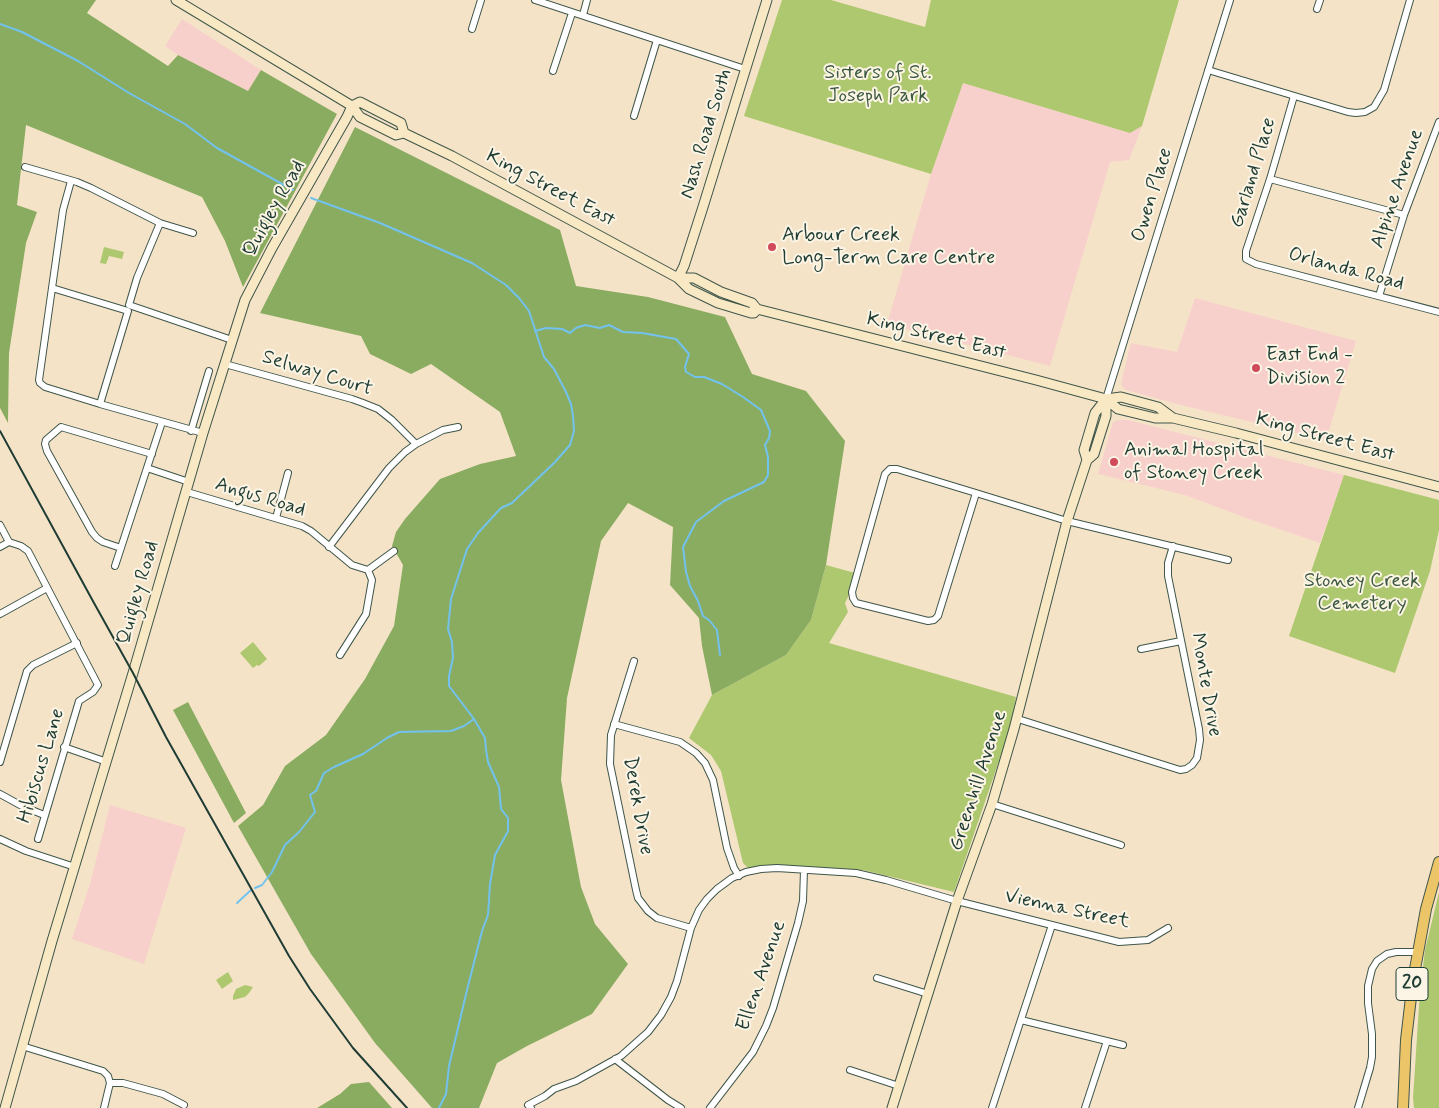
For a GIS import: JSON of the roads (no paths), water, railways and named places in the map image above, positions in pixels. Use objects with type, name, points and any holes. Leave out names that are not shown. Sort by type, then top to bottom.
[{"type":"main road","name":"20","points":[[1403,1108],[1406,1040],[1417,952],[1439,862]]},
{"type":"street","name":"King Street East","points":[[176,0],[352,106],[360,117],[396,135],[404,133],[452,156],[678,278],[689,289],[718,303],[751,313],[754,313],[757,309],[1036,380],[1106,400],[1121,397],[1130,399],[1158,407],[1174,418],[1439,487]]},
{"type":"street","points":[[472,29],[481,0]]},
{"type":"street","points":[[535,0],[746,69]]},
{"type":"street","points":[[582,15],[587,0]]},
{"type":"street","name":"Nash Road South","points":[[678,278],[684,266],[703,207],[767,0]]},
{"type":"street","name":"Owen Place","points":[[1106,400],[1230,0]]},
{"type":"street","points":[[1317,9],[1320,0]]},
{"type":"street","points":[[1208,70],[1356,114],[1366,112],[1374,107],[1384,90],[1410,0]]},
{"type":"street","points":[[553,70],[572,13]]},
{"type":"street","points":[[634,116],[657,40]]},
{"type":"street","name":"Garland Place","points":[[1246,259],[1246,251],[1270,179],[1294,96]]},
{"type":"street","name":"King Street East","points":[[352,106],[360,102],[401,123],[404,133]]},
{"type":"street","name":"Quigley Road","points":[[5,1108],[74,868],[203,434],[245,300],[352,106]]},
{"type":"street","name":"Alpine Avenue","points":[[1378,296],[1404,215],[1439,122]]},
{"type":"street","points":[[25,167],[91,188],[160,223],[193,233]]},
{"type":"street","points":[[1270,179],[1404,215]]},
{"type":"street","points":[[71,181],[63,210],[40,383],[46,387],[100,404],[203,434]]},
{"type":"street","points":[[160,223],[137,278],[129,305],[232,340]]},
{"type":"street","name":"Orlanda Road","points":[[1246,259],[1250,262],[1439,312]]},
{"type":"street","points":[[52,288],[128,311],[100,404]]},
{"type":"street","name":"Selway Court","points":[[225,364],[363,403],[378,410],[392,420],[416,444]]},
{"type":"street","points":[[191,431],[209,371]]},
{"type":"street","name":"Greenhill Avenue","points":[[892,1108],[957,902],[992,804],[1018,718],[1067,520],[1087,460],[1084,450],[1094,413],[1106,400]]},
{"type":"street","points":[[115,566],[162,422]]},
{"type":"street","points":[[120,548],[103,542],[92,532],[47,451],[46,440],[61,427],[152,454]]},
{"type":"street","points":[[329,546],[389,468],[405,452],[442,430],[458,427]]},
{"type":"street","points":[[148,468],[190,482]]},
{"type":"street","points":[[976,493],[938,616],[934,620],[928,621],[856,603],[852,592],[885,474],[890,470],[897,469],[1067,520],[1228,560]]},
{"type":"street","points":[[276,518],[288,473]]},
{"type":"street","name":"Angus Road","points":[[186,492],[302,526],[311,531],[352,565],[368,570]]},
{"type":"street","points":[[0,525],[9,542],[0,547]]},
{"type":"street","name":"Hibiscus Lane","points":[[9,542],[28,551],[98,685],[94,692],[78,701],[38,839]]},
{"type":"street","name":"Monte Drive","points":[[1018,718],[1180,770],[1186,770],[1192,765],[1196,758],[1200,740],[1168,576],[1168,563],[1173,546]]},
{"type":"street","points":[[340,655],[366,614],[372,580],[368,570],[394,551]]},
{"type":"street","points":[[0,614],[48,588]]},
{"type":"street","points":[[1141,648],[1181,641]]},
{"type":"street","points":[[0,762],[27,671],[76,644]]},
{"type":"street","name":"Derek Drive","points":[[634,661],[611,735],[610,764],[638,898],[648,911],[658,918],[691,928]]},
{"type":"street","points":[[614,724],[680,742],[705,762],[713,780],[727,848],[739,876]]},
{"type":"street","points":[[64,748],[106,762]]},
{"type":"street","points":[[0,794],[44,815]]},
{"type":"street","points":[[992,804],[1121,845]]},
{"type":"street","points":[[0,839],[26,851],[74,868]]},
{"type":"street","name":"Vienna Street","points":[[531,1108],[528,1105],[554,1089],[576,1081],[621,1056],[643,1038],[661,1015],[671,997],[691,928],[699,910],[707,899],[728,881],[746,872],[761,868],[777,868],[861,874],[957,902],[1119,942],[1148,940],[1168,928]]},
{"type":"street","name":"Ellen Avenue","points":[[710,1108],[753,1052],[766,1026],[798,923],[803,902],[804,870]]},
{"type":"street","points":[[992,1108],[1052,925]]},
{"type":"street","points":[[1358,1108],[1372,1057],[1372,1034],[1368,1003],[1368,986],[1372,969],[1377,961],[1387,954],[1417,952]]},
{"type":"street","points":[[877,978],[928,994]]},
{"type":"street","points":[[1021,1020],[1123,1045]]},
{"type":"street","points":[[1085,1108],[1107,1041]]},
{"type":"street","points":[[22,1046],[98,1068],[106,1074],[110,1084],[104,1108]]},
{"type":"street","points":[[614,1059],[681,1108]]},
{"type":"street","points":[[850,1070],[899,1086]]},
{"type":"street","points":[[110,1084],[124,1083],[147,1089],[163,1094],[184,1105]]},
{"type":"waterway","points":[[0,24],[22,32],[78,61],[129,93],[185,124],[217,148],[293,190]]},
{"type":"waterway","points":[[311,198],[380,223],[472,263],[506,285],[529,311],[544,357],[554,369],[566,392],[573,416],[574,431],[570,445],[512,503],[501,508],[478,533],[467,549],[451,599],[448,629],[452,642],[453,658],[449,686],[474,719],[485,738],[488,762],[499,787],[501,809],[508,818],[508,831],[495,855],[490,884],[488,915],[482,931],[449,1066],[446,1094],[439,1108]]},
{"type":"waterway","points":[[535,331],[546,328],[562,329],[570,333],[576,328],[585,325],[600,328],[609,325],[623,332],[676,339],[689,354],[685,367],[686,372],[695,377],[704,377],[722,384],[761,410],[770,431],[765,445],[768,457],[768,475],[764,482],[724,501],[696,522],[683,547],[690,586],[703,616],[717,630],[720,655]]},
{"type":"waterway","points":[[255,888],[262,885],[272,872],[285,845],[299,832],[315,812],[310,795],[316,791],[324,773],[363,754],[399,732],[451,731],[464,726],[474,719]]},
{"type":"waterway","points":[[237,903],[251,890]]},
{"type":"railway","points":[[0,431],[133,673],[166,737],[289,956],[310,989],[353,1048],[407,1108]]},
{"type":"place","name":"Arbour Creek Long-Term Care Centre","points":[[772,247]]},
{"type":"place","name":"East End - Division 2","points":[[1256,368]]},
{"type":"place","name":"Animal Hospital of Stoney Creek","points":[[1114,462]]},
{"type":"park label","name":"Sisters of St. Joseph Park","points":[[878,86]]},
{"type":"park label","name":"Stoney Creek Cemetery","points":[[1362,594]]}]
